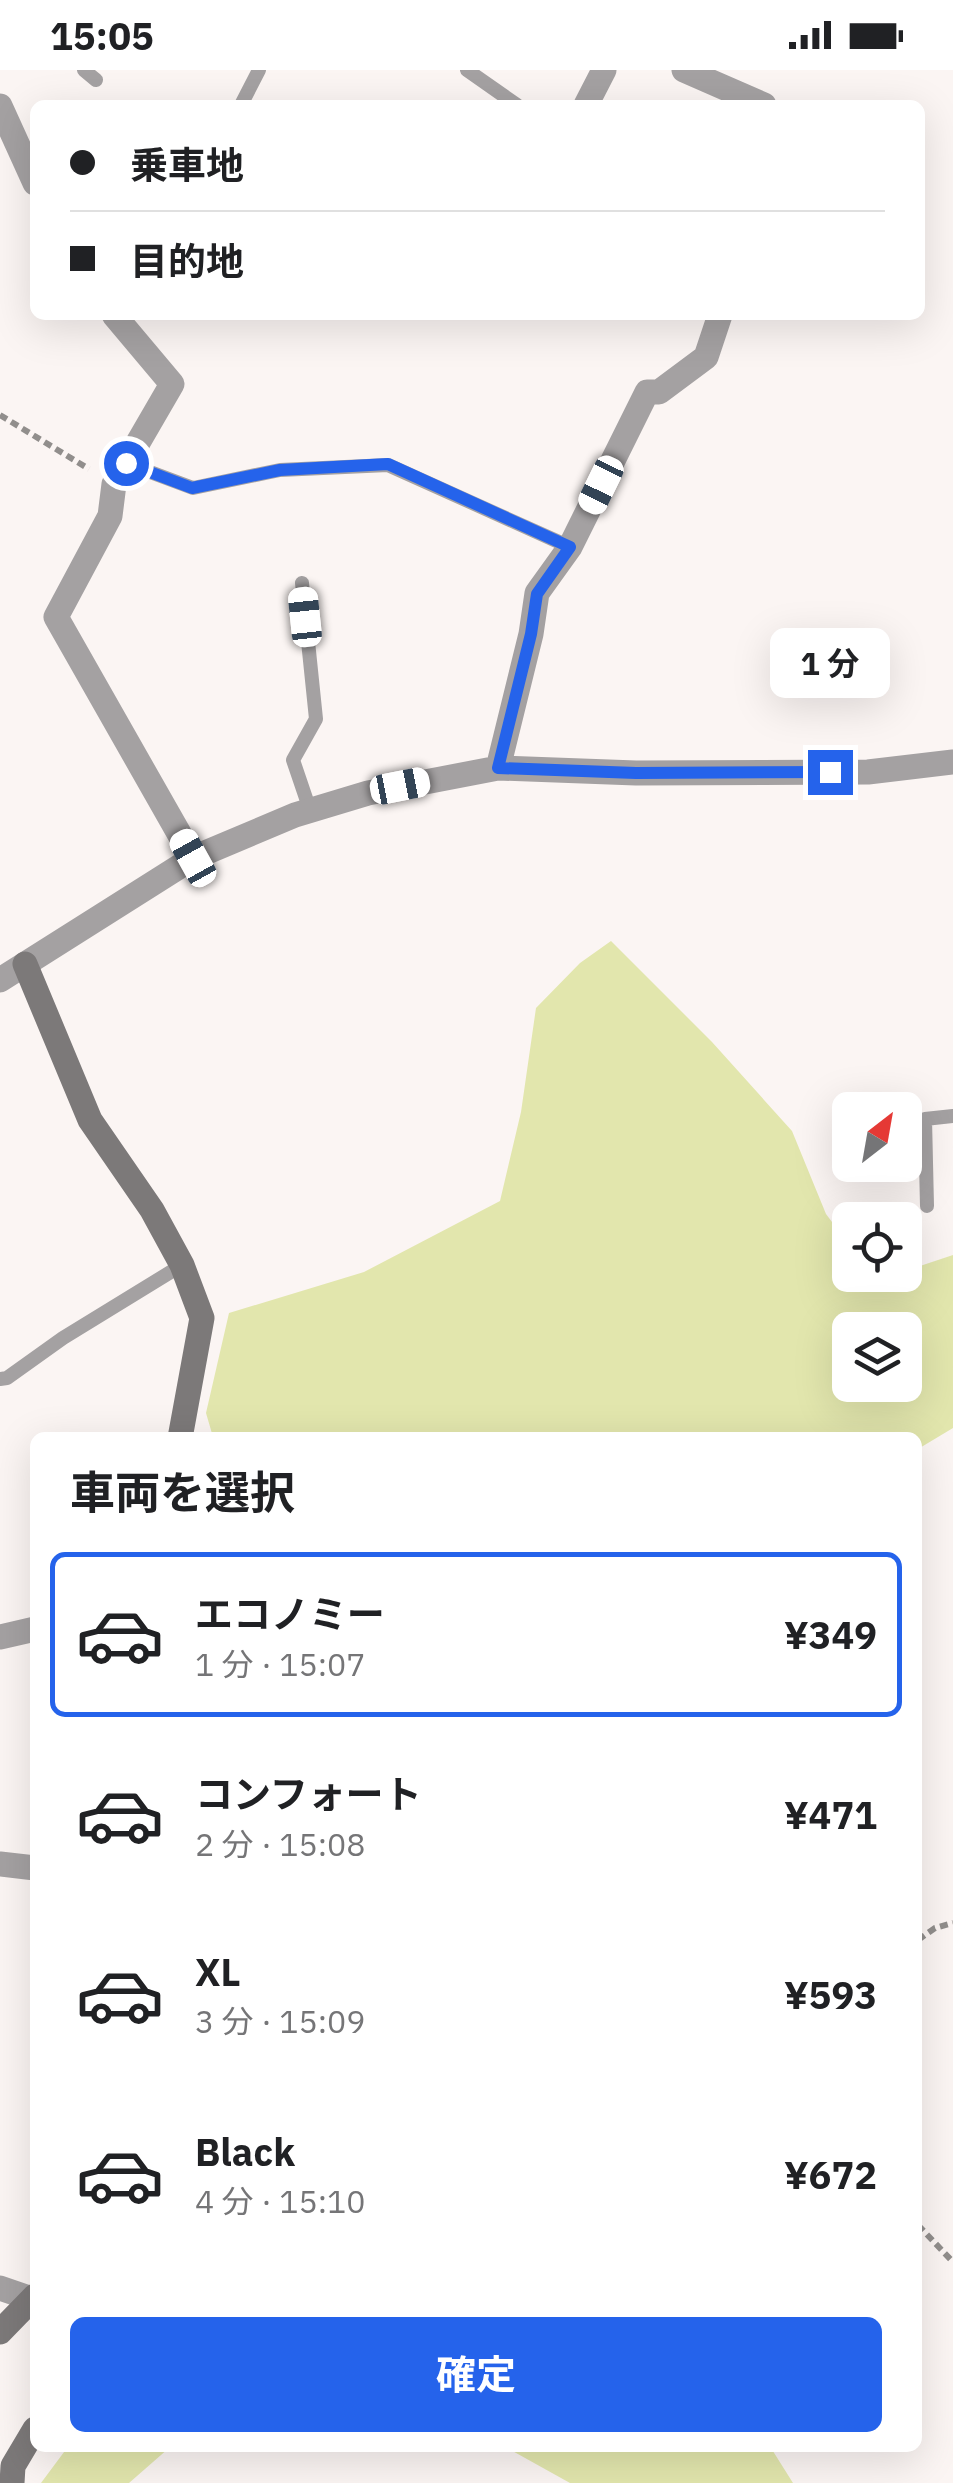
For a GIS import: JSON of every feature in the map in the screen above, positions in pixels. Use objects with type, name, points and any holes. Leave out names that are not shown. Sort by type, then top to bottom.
[{"type":"street","points":[[589,100],[604,70]]},
{"type":"street","points":[[684,70],[753,100]]},
{"type":"street","points":[[0,106],[30,170]]},
{"type":"street","points":[[118,320],[172,384],[120,474],[110,516],[56,617],[193,858]]},
{"type":"street","points":[[498,768],[537,594],[570,547],[647,392],[659,392],[706,357],[718,320]]},
{"type":"street","points":[[0,980],[193,858],[310,810],[368,793],[498,768],[636,773],[868,772],[953,762]]},
{"type":"street","points":[[25,964],[90,1120],[152,1210],[182,1265],[202,1318],[181,1432]]},
{"type":"street","points":[[0,1637],[30,1630]]},
{"type":"street","points":[[0,1864],[30,1867]]},
{"type":"street","points":[[0,2288],[30,2296]]},
{"type":"street","points":[[0,2332],[30,2301]]},
{"type":"street","points":[[12,2483],[13,2466],[30,2437]]},
{"type":"lane","points":[[243,100],[259,70]]},
{"type":"lane","points":[[467,70],[510,100]]},
{"type":"lane","points":[[120,474],[192,488],[280,470],[388,464],[570,547]]},
{"type":"lane","points":[[302,583],[316,719],[293,760],[310,810]]},
{"type":"lane","points":[[928,1206],[925,1119],[953,1116]]},
{"type":"lane","points":[[0,1379],[8,1378],[63,1338],[182,1265]]},
{"type":"path","points":[[0,415],[120,474]]},
{"type":"path","points":[[922,1937],[934,1928],[953,1924]]},
{"type":"path","points":[[922,2229],[953,2262]]},
{"type":"green space","points":[[611,941],[712,1042],[792,1131],[832,1222],[832,1292],[922,1292],[922,1265],[953,1255],[953,1428],[922,1447],[922,1432],[212,1432],[206,1413],[229,1313],[364,1272],[500,1201],[521,1112],[536,1008],[580,963]]},
{"type":"green space","points":[[64,2452],[164,2452],[129,2483],[41,2483]]},
{"type":"green space","points":[[514,2452],[774,2452],[793,2483],[570,2483]]},
{"type":"route","points":[[126,463],[192,488],[280,470],[388,464],[570,547],[537,594],[498,768],[636,773],[830,772]]}]
